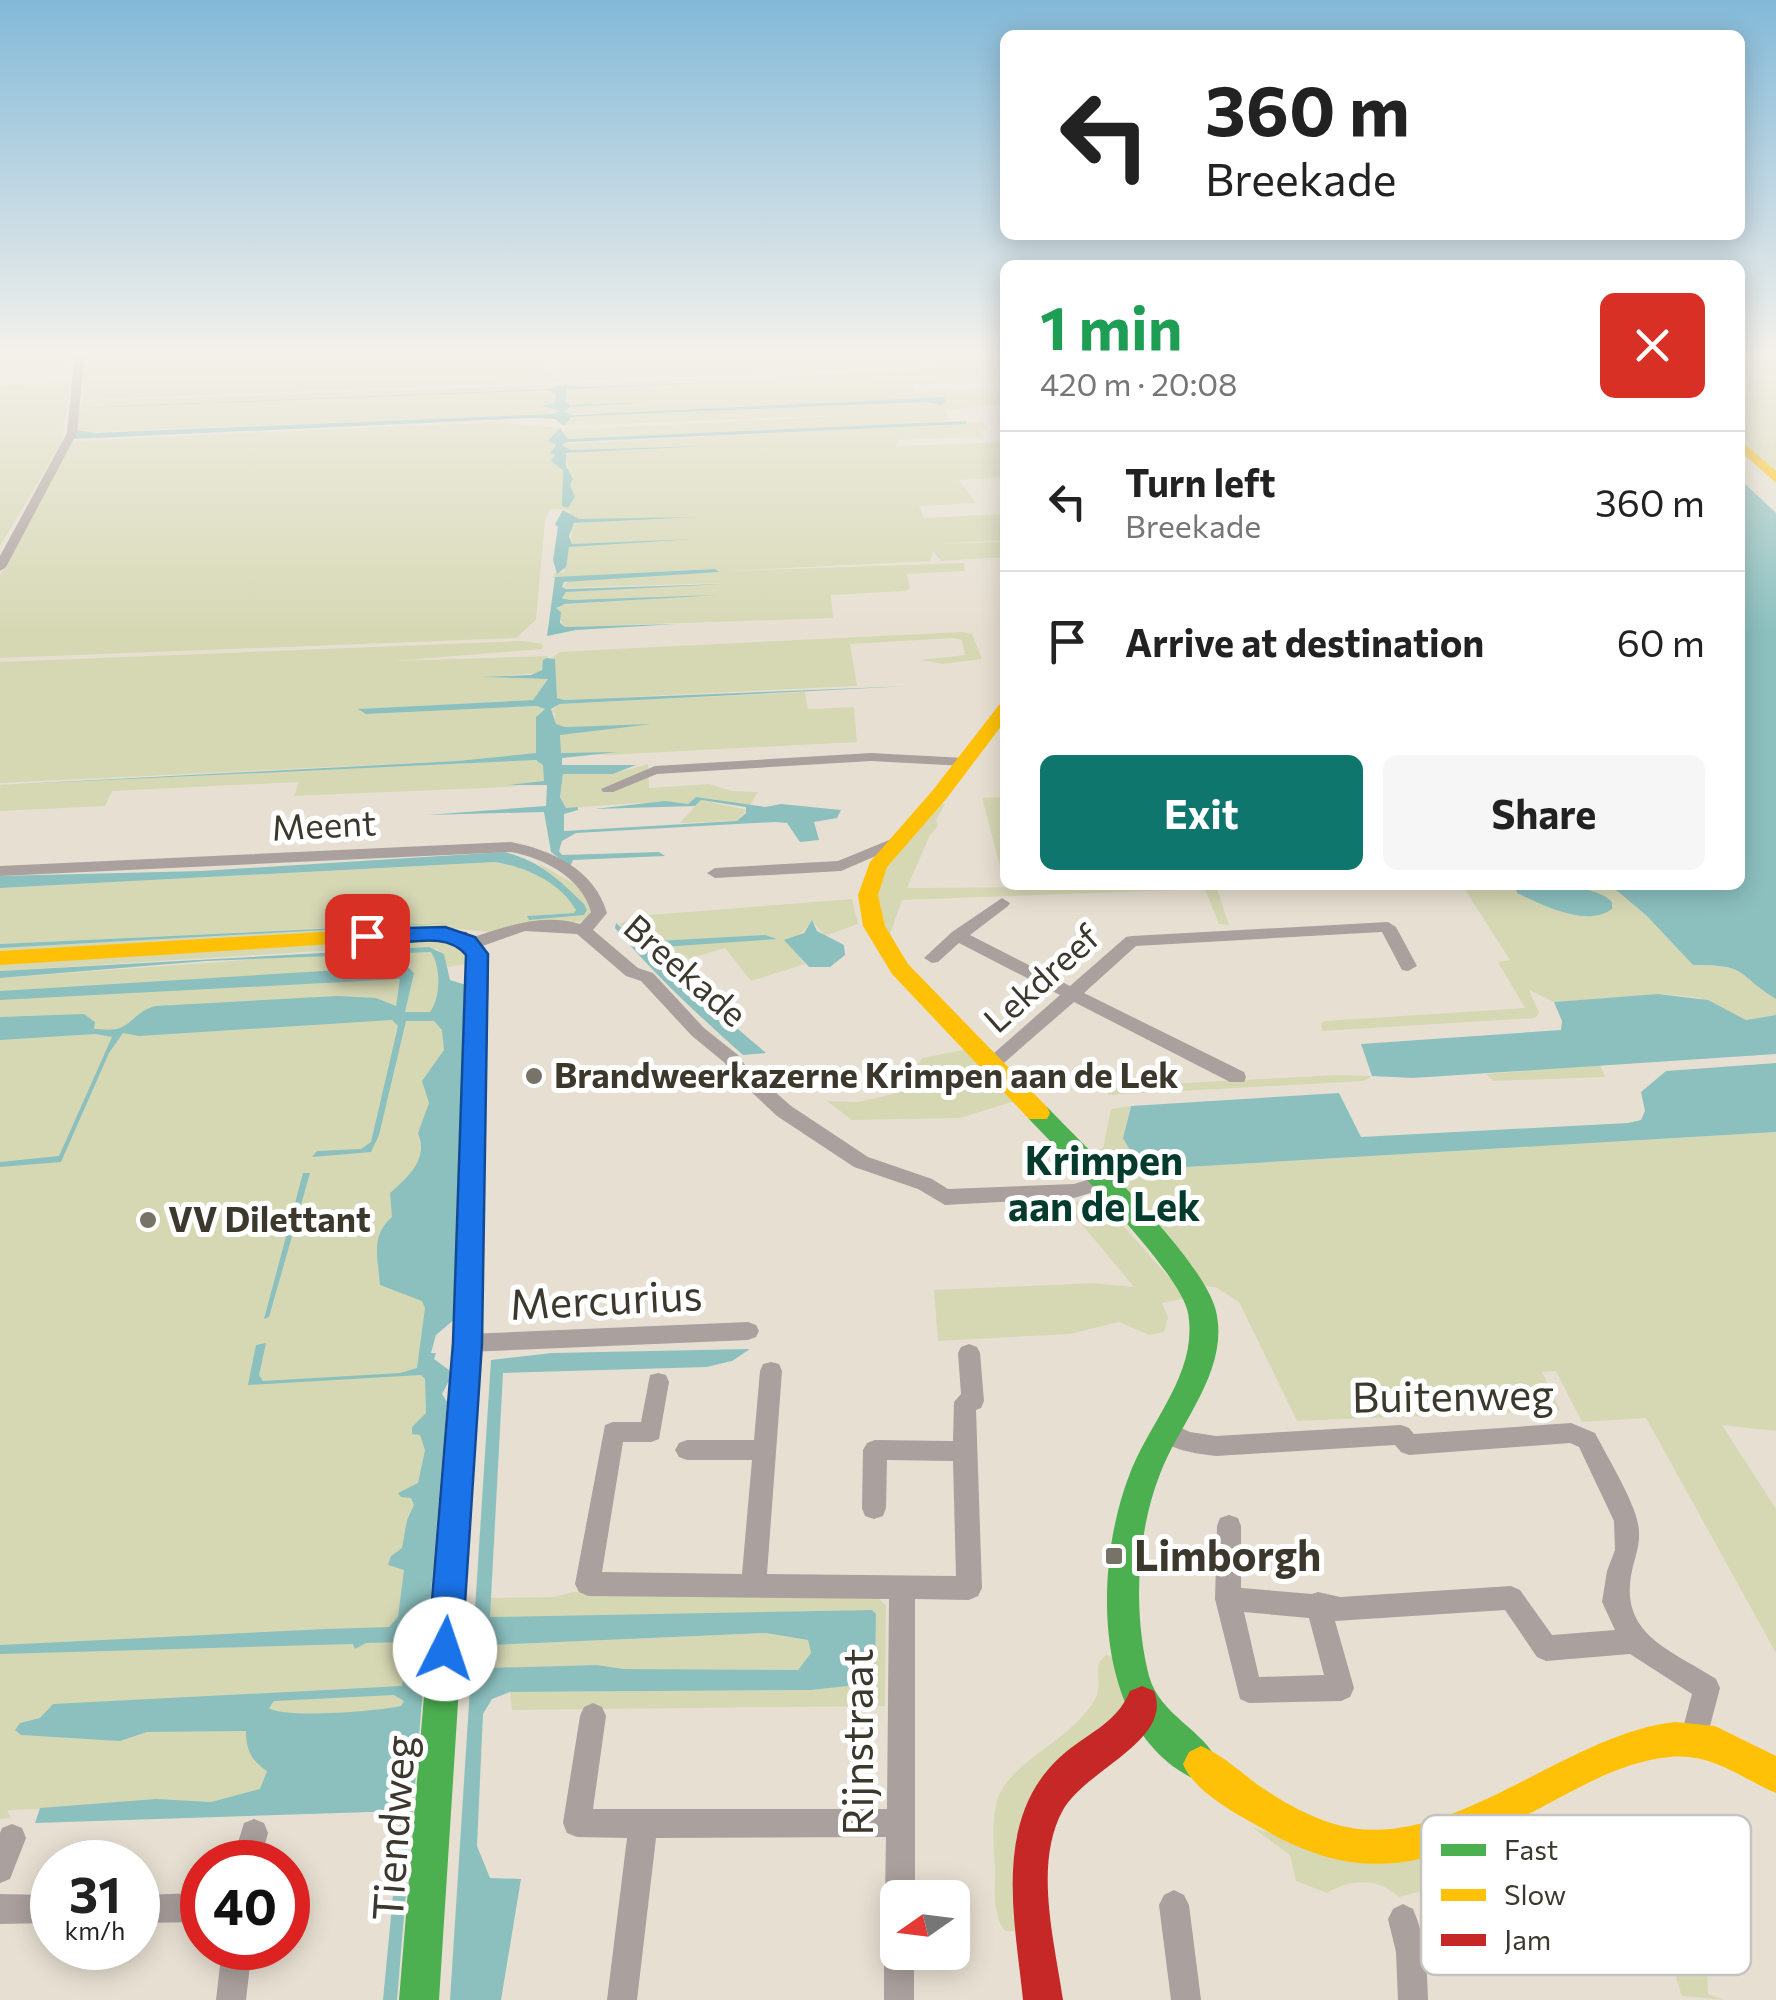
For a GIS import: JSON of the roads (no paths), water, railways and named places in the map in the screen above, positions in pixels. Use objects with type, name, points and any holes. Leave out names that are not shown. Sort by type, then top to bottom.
[{"type":"street","points":[[0,567],[65,445]]},
{"type":"street","points":[[1745,449],[1776,479]]},
{"type":"street","points":[[1000,715],[877,866],[868,895],[874,926],[900,970],[1165,1250],[1202,1307],[1204,1347],[1139,1486],[1128,1530],[1124,1607],[1141,1714],[1052,1792],[1034,1843],[1044,2000]]},
{"type":"street","points":[[608,788],[654,770],[882,757],[965,762]]},
{"type":"street","points":[[715,873],[841,866],[894,843]]},
{"type":"street","name":"Meent","points":[[0,871],[511,847],[546,859],[589,888],[598,901],[598,913],[583,930]]},
{"type":"street","points":[[932,958],[1002,903]]},
{"type":"street","name":"Breekade","points":[[470,944],[524,926],[570,926],[583,930],[632,972],[646,977],[698,1032],[732,1058],[738,1069],[784,1111],[861,1162],[925,1184],[952,1199],[1074,1192],[1103,1182]]},
{"type":"street","name":"Lekdreef","points":[[992,1064],[1132,941],[1388,927],[1408,966]]},
{"type":"street","points":[[0,958],[428,933],[458,937],[470,944]]},
{"type":"street","points":[[958,936],[1070,996],[1237,1077]]},
{"type":"street","name":"Tiendweg","points":[[420,1996],[467,1343],[478,966],[478,954],[470,944]]},
{"type":"street","name":"Mercurius","points":[[467,1343],[748,1331]]},
{"type":"street","points":[[658,1382],[651,1432],[613,1432],[588,1584],[969,1588],[964,1451],[965,1402],[972,1402],[969,1352]]},
{"type":"street","points":[[754,1586],[771,1371]]},
{"type":"street","name":"Buitenweg","points":[[1166,1431],[1187,1442],[1216,1446],[1401,1435],[1409,1445],[1571,1433],[1587,1440],[1626,1521],[1627,1550],[1619,1570],[1615,1602],[1633,1641]]},
{"type":"street","points":[[687,1450],[765,1450]]},
{"type":"street","points":[[874,1508],[875,1450],[964,1451]]},
{"type":"street","points":[[1229,1526],[1228,1599],[1249,1690],[1341,1688],[1318,1604]]},
{"type":"street","name":"Rijnstraat","points":[[900,1880],[902,1588]]},
{"type":"street","points":[[1228,1599],[1318,1604],[1340,1609],[1511,1598],[1546,1648],[1633,1641],[1707,1688],[1694,1739]]},
{"type":"street","points":[[1142,1703],[1166,1732],[1239,1796],[1285,1825],[1334,1845],[1401,1848],[1421,1843]]},
{"type":"street","points":[[593,1716],[577,1822],[900,1823]]},
{"type":"street","points":[[1487,1815],[1625,1745],[1694,1739],[1776,1775]]},
{"type":"street","points":[[622,2000],[642,1824]]},
{"type":"street","points":[[252,1840],[254,1833]]},
{"type":"street","points":[[0,1868],[12,1838]]},
{"type":"street","points":[[1174,1905],[1186,2000]]},
{"type":"street","points":[[0,1910],[30,1909]]},
{"type":"street","points":[[1403,1919],[1412,1952],[1414,2000]]},
{"type":"street","points":[[231,2000],[234,1970]]},
{"type":"street","points":[[899,1970],[899,2000]]},
{"type":"water","points":[[556,445],[571,450],[705,446],[566,453],[575,497],[568,508],[562,506],[563,470],[551,461],[555,455],[550,453]]},
{"type":"water","points":[[1745,484],[1776,513],[1776,999],[1733,969],[1693,965],[1646,915],[1616,890],[1745,890]]},
{"type":"water","points":[[563,510],[579,519],[696,517],[574,523],[569,536],[572,544],[695,539],[569,547],[566,567],[557,574],[553,560],[558,527],[555,524]]},
{"type":"water","points":[[715,569],[719,572],[564,582],[562,587],[566,589],[724,584],[566,592],[562,598],[569,600],[719,595],[565,604],[556,608],[565,627],[677,624],[576,630],[547,636],[555,577]]},
{"type":"water","points":[[547,658],[555,659],[557,698],[564,700],[910,686],[560,704],[551,709],[556,724],[565,727],[652,724],[560,735],[561,753],[618,752],[562,758],[562,765],[636,765],[613,774],[563,774],[560,797],[566,808],[578,807],[564,814],[564,831],[737,821],[746,813],[746,807],[701,800],[695,806],[594,809],[665,801],[688,804],[696,797],[765,807],[781,804],[841,810],[837,818],[814,822],[819,840],[800,842],[787,823],[775,822],[576,833],[562,841],[562,855],[659,852],[665,856],[573,860],[570,867],[551,852],[544,812],[427,815],[546,806],[547,785],[507,785],[544,781],[543,765],[536,760],[0,785],[457,761],[536,753],[536,717],[545,709],[537,706],[366,714],[358,709],[533,700],[548,679],[482,677],[531,675],[542,670]]},
{"type":"water","points":[[504,852],[528,860],[557,879],[584,904],[584,915],[529,920],[527,916],[576,910],[561,891],[541,877],[495,862],[0,888],[0,876],[201,871]]},
{"type":"water","points":[[1516,890],[1588,890],[1612,902],[1612,909],[1590,916],[1564,913]]},
{"type":"water","points":[[812,920],[817,931],[844,945],[845,955],[830,967],[809,967],[784,940],[804,933]]},
{"type":"water","points":[[468,922],[0,948],[0,944]]},
{"type":"water","points":[[616,923],[638,942],[765,935],[777,939],[648,948],[649,953],[766,1053],[743,1055],[645,961],[615,928]]},
{"type":"water","points":[[429,947],[444,954],[450,980],[466,985],[456,1318],[436,1335],[431,1353],[436,1353],[434,1359],[449,1370],[451,1377],[442,1394],[447,1402],[397,2000],[383,2000],[401,1811],[35,1823],[40,1808],[156,1799],[211,1802],[260,1789],[267,1771],[250,1754],[246,1731],[147,1732],[120,1741],[21,1735],[15,1730],[20,1723],[40,1718],[53,1704],[402,1686],[410,1642],[366,1643],[355,1649],[353,1644],[0,1654],[0,1645],[389,1627],[398,1617],[404,1570],[388,1565],[391,1556],[402,1548],[414,1505],[411,1498],[398,1493],[418,1483],[425,1450],[420,1435],[412,1434],[412,1427],[426,1413],[425,1379],[421,1375],[248,1385],[256,1345],[266,1343],[259,1375],[263,1381],[400,1373],[417,1368],[425,1308],[422,1301],[380,1285],[377,1248],[381,1232],[392,1217],[390,1193],[419,1159],[418,1133],[429,1103],[422,1081],[444,1050],[442,1030],[434,1021],[406,1021],[379,1135],[371,1152],[312,1157],[317,1151],[361,1149],[371,1142],[398,1026],[392,1020],[139,1036],[123,1033],[109,1053],[61,1162],[0,1167],[0,1162],[59,1156],[112,1037],[95,1034],[0,1040],[0,1017],[84,1014],[95,1022],[94,1029],[111,1030],[156,1006],[337,996],[376,998],[396,1006],[400,979],[0,1000],[0,991],[409,968],[414,973],[405,1012],[430,1012],[438,990],[434,958],[431,952],[206,961],[0,978],[0,971]],"holes":[[[394,1695],[404,1701],[401,1706],[390,1708],[332,1713],[293,1713],[269,1708],[274,1701]]]},
{"type":"water","points":[[1658,994],[1708,1000],[1746,1020],[1776,1015],[1776,1054],[1413,1078],[1372,1076],[1361,1044],[1561,1030],[1562,1021],[1554,1002]]},
{"type":"water","points":[[1776,1063],[1776,1132],[1152,1169],[1135,1159],[1123,1138],[1131,1106],[1339,1093],[1361,1137],[1628,1123],[1641,1120],[1645,1111],[1641,1092],[1666,1071]]},
{"type":"water","points":[[303,1173],[310,1173],[269,1317],[264,1319]]},
{"type":"water","points":[[750,1349],[732,1361],[707,1367],[503,1373],[490,1617],[872,1610],[876,1614],[875,1683],[811,1690],[510,1692],[492,1699],[483,1714],[477,1846],[490,1878],[521,1879],[501,2000],[450,2000],[491,1360],[552,1353]],"holes":[[[766,1633],[808,1640],[811,1653],[798,1670],[624,1669],[597,1665],[487,1668],[490,1645]]]},
{"type":"place","name":"Brandweerkazerne Krimpen aan de Lek","points":[[534,1076]]},
{"type":"place","name":"VV Dilettant","points":[[148,1220]]},
{"type":"place","name":"Limborgh","points":[[1114,1556]]},
{"type":"district","name":"Krimpen aan de Lek","points":[[1104,1184]]}]
